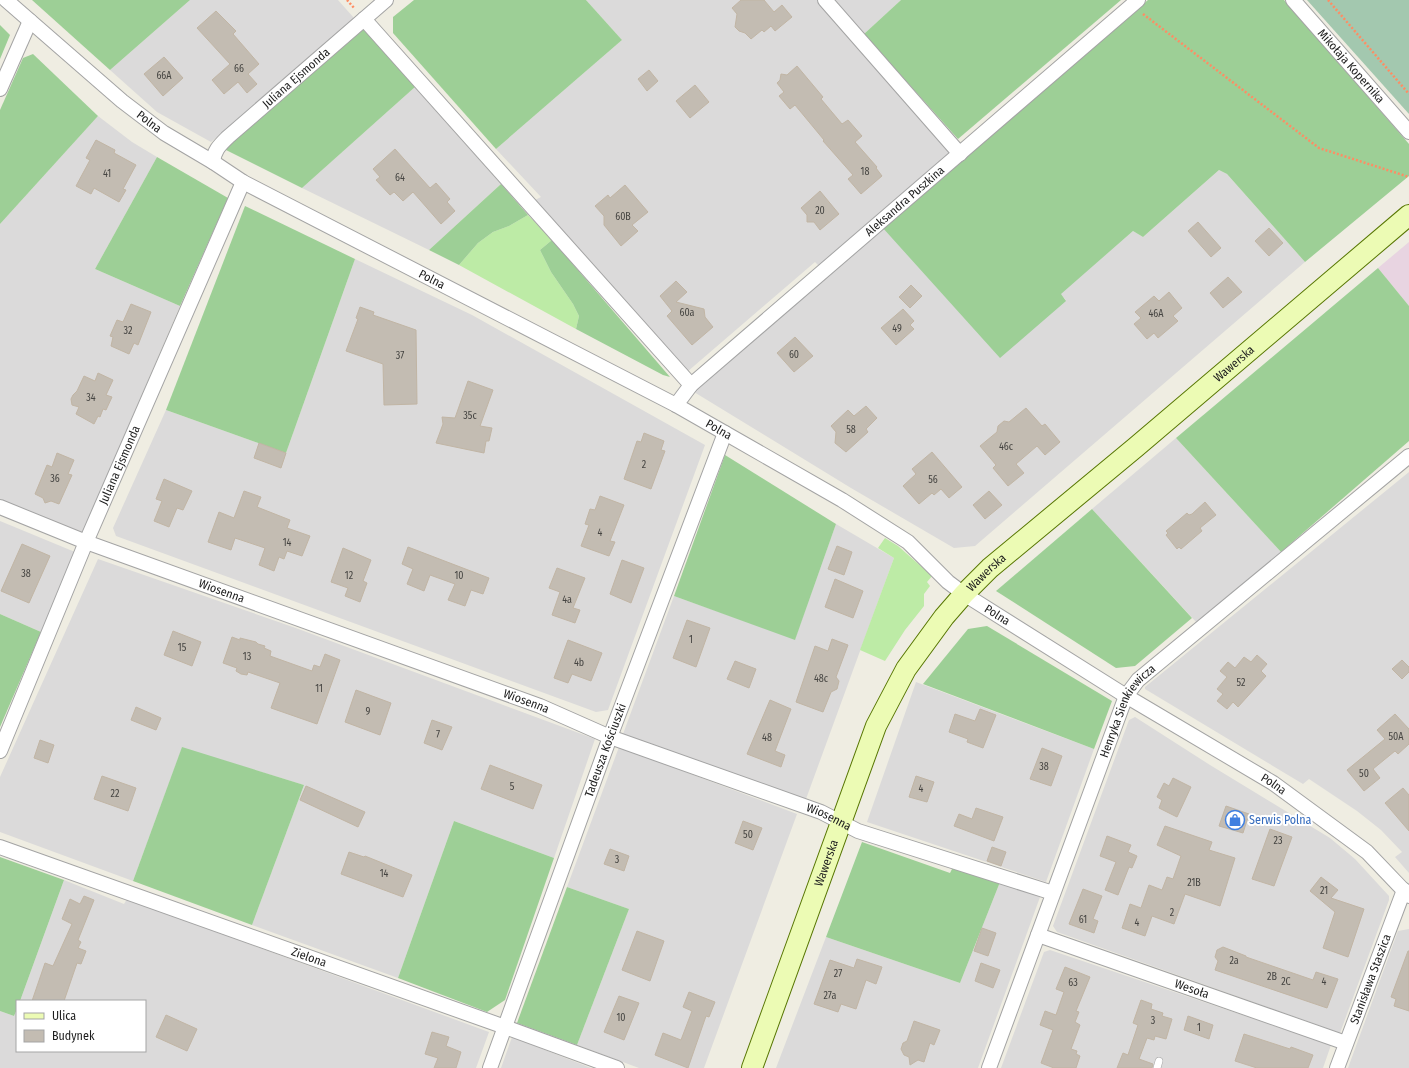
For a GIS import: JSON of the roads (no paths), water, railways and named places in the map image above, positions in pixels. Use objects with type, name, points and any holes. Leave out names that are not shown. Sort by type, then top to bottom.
[{"type":"street","name":"Polna","points":[[6,0],[128,106],[164,133],[243,182],[676,405],[842,500],[908,542],[948,582],[964,594],[1126,696],[1273,782],[1367,852],[1406,893]]},
{"type":"street","name":"Juliana Ejsmonda","points":[[213,162],[214,154],[217,148],[228,137],[386,0]]},
{"type":"street","points":[[825,0],[960,154]]},
{"type":"street","name":"Mikołaja Kopernika","points":[[1293,0],[1409,132]]},
{"type":"street","name":"Aleksandra Puszkina","points":[[676,405],[691,385],[1134,3]]},
{"type":"street","points":[[364,19],[691,385]]},
{"type":"street","points":[[0,89],[30,22]]},
{"type":"street","name":"Juliana Ejsmonda","points":[[0,750],[86,542],[243,182]]},
{"type":"street","name":"Wawerska","points":[[752,1068],[876,726],[906,669],[944,617],[990,568],[1136,447],[1409,215]]},
{"type":"street","name":"Tadeusza Kościuszki","points":[[490,1068],[610,737],[725,433]]},
{"type":"street","name":"Henryka Sienkiewicza","points":[[989,1068],[1126,696],[1138,680],[1409,456]]},
{"type":"street","name":"Wiosenna","points":[[0,507],[86,542],[540,706],[610,737],[821,812],[858,831],[1053,893]]},
{"type":"street","name":"Zielona","points":[[0,847],[617,1068]]},
{"type":"street","name":"Stanisława Staszica","points":[[1337,1068],[1406,893]]},
{"type":"street","name":"Wesoła","points":[[1038,935],[1346,1043]]},
{"type":"place","name":"Serwis Polna","points":[[1235,820]]}]
